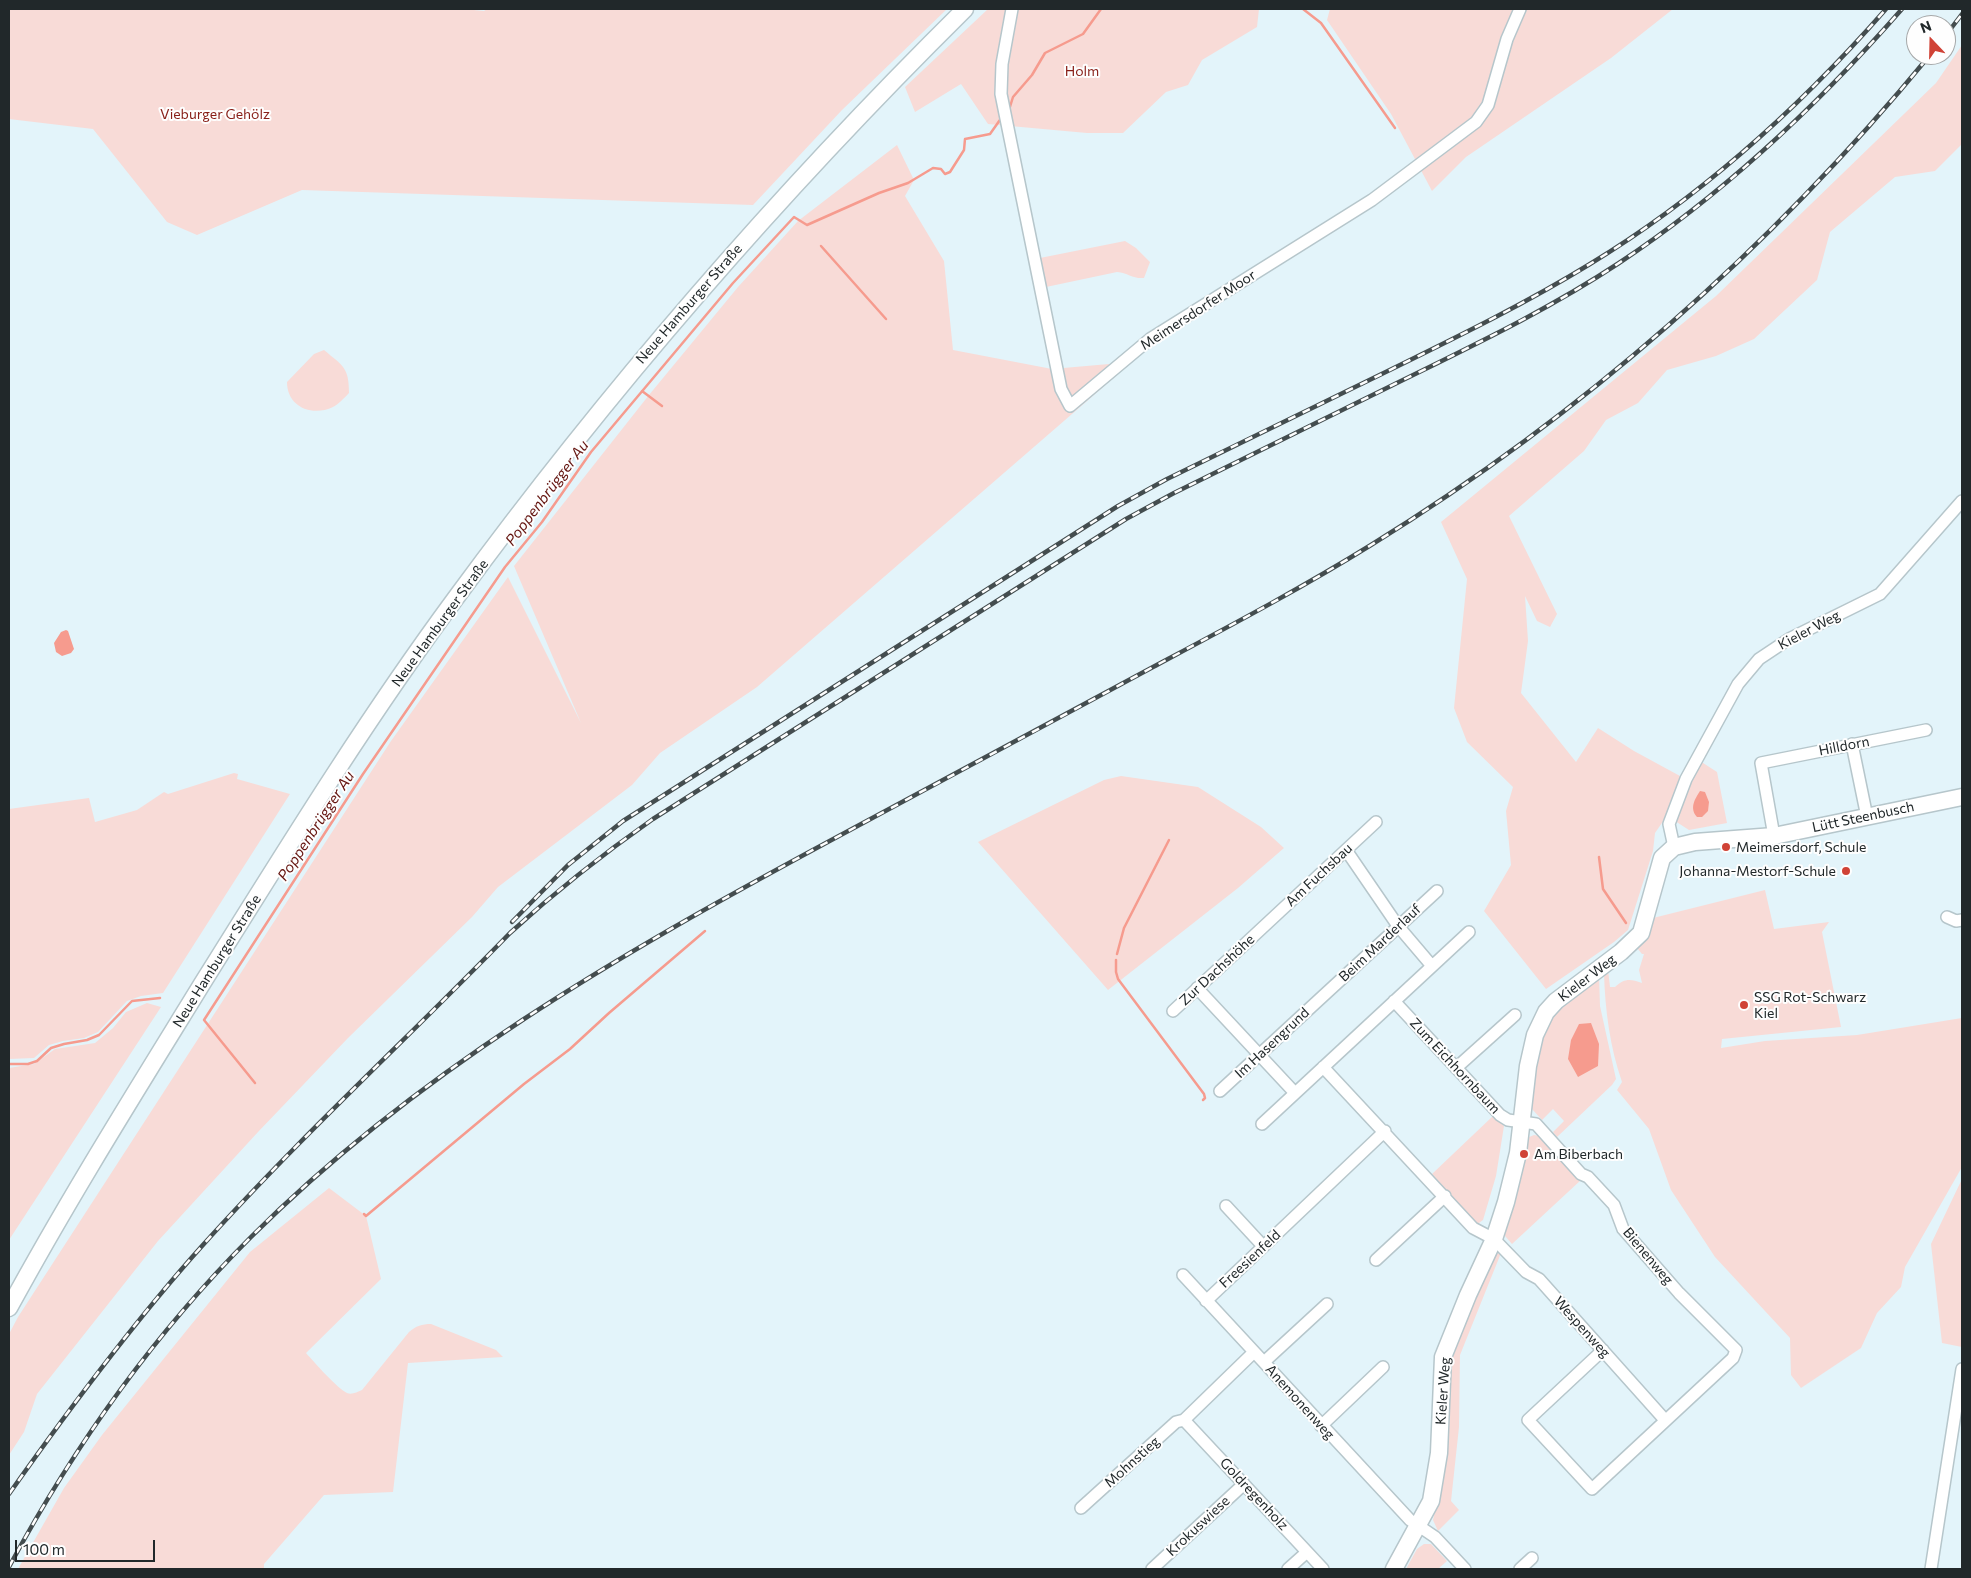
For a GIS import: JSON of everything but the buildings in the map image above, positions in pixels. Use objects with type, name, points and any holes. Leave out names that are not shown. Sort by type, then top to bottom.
[{"type":"main road","name":"Neue Hamburger Straße","points":[[9,1308],[76,1188],[236,929],[365,730],[453,601],[563,455],[671,323],[838,138],[965,9]]},
{"type":"main road","name":"Lütt Steenbusch","points":[[1674,848],[1695,842],[1774,836],[1962,797]]},
{"type":"main road","name":"Kieler Weg","points":[[1394,1569],[1431,1501],[1439,1453],[1443,1357],[1468,1295],[1494,1239],[1506,1202],[1518,1153],[1528,1066],[1534,1035],[1546,1012],[1556,1001],[1621,952],[1641,933],[1662,858],[1674,848]]},
{"type":"street","name":"Meimersdorfer Moor","points":[[1012,9],[1002,64],[1001,94],[1061,389],[1070,406],[1150,339],[1372,200],[1476,122],[1488,106],[1507,39],[1520,9]]},
{"type":"street","name":"Kieler Weg","points":[[1674,848],[1670,824],[1686,779],[1738,684],[1759,659],[1789,639],[1880,594],[1962,501]]},
{"type":"street","name":"Hilldorn","points":[[1774,836],[1761,763],[1926,730]]},
{"type":"street","points":[[1852,744],[1867,817]]},
{"type":"street","name":"Am Fuchsbau","points":[[1261,929],[1376,822]]},
{"type":"street","points":[[1346,850],[1398,926],[1432,966]]},
{"type":"street","name":"Beim Marderlauf","points":[[1323,995],[1436,890]]},
{"type":"street","points":[[1947,916],[1956,921],[1962,920]]},
{"type":"street","name":"Zur Dachshöhe","points":[[1173,1010],[1261,929]]},
{"type":"street","points":[[1262,1124],[1469,932]]},
{"type":"street","points":[[1197,988],[1295,1094]]},
{"type":"street","name":"Im Hasengrund","points":[[1220,1091],[1323,995]]},
{"type":"street","name":"Zum Eichhornbaum","points":[[1394,1001],[1500,1115],[1508,1120],[1522,1122]]},
{"type":"street","points":[[1456,1068],[1515,1015]]},
{"type":"street","points":[[1324,1067],[1473,1228],[1494,1239]]},
{"type":"street","name":"Bienenweg","points":[[1522,1122],[1536,1124],[1581,1174],[1588,1177],[1614,1205],[1623,1229],[1679,1293],[1736,1350],[1733,1358],[1665,1420]]},
{"type":"street","name":"Freesienfeld","points":[[1206,1300],[1385,1131]]},
{"type":"street","points":[[1376,1260],[1445,1196]]},
{"type":"street","points":[[1226,1206],[1262,1246]]},
{"type":"street","name":"Wespenweg","points":[[1494,1239],[1526,1272],[1539,1279],[1665,1420]]},
{"type":"street","name":"Anemonenweg","points":[[1183,1275],[1410,1520],[1435,1537],[1465,1569]]},
{"type":"street","points":[[1264,1362],[1327,1304]]},
{"type":"street","points":[[1603,1350],[1528,1420],[1592,1489],[1665,1420]]},
{"type":"street","name":"Mohnstieg","points":[[1081,1508],[1176,1422],[1184,1420],[1254,1352]]},
{"type":"street","points":[[1321,1426],[1383,1367]]},
{"type":"street","points":[[1931,1569],[1962,1369]]},
{"type":"street","name":"Goldregenholz","points":[[1184,1420],[1323,1569]]},
{"type":"street","name":"Krokuswiese","points":[[1152,1569],[1244,1484]]},
{"type":"street","points":[[1288,1569],[1307,1552]]},
{"type":"street","points":[[1520,1569],[1532,1558]]},
{"type":"green space","name":"Vieburger Gehölz","points":[[9,9],[464,9],[484,11],[487,9],[947,9],[842,110],[753,205],[302,190],[197,235],[167,222],[93,129],[9,119]]},
{"type":"green space","name":"Holm","points":[[988,9],[1259,9],[1257,27],[1202,60],[1188,85],[1166,92],[1123,133],[1087,133],[988,124],[961,84],[915,112],[905,87]]},
{"type":"green space","points":[[1330,9],[1673,9],[1611,58],[1466,157],[1432,191],[1391,114],[1327,20]]},
{"type":"green space","points":[[1962,45],[1962,144],[1935,171],[1895,177],[1830,232],[1817,280],[1754,339],[1716,356],[1667,370],[1638,403],[1606,420],[1584,451],[1509,516],[1557,614],[1550,627],[1537,621],[1525,596],[1528,641],[1521,693],[1576,762],[1598,728],[1634,751],[1680,776],[1666,817],[1655,833],[1653,851],[1628,930],[1614,942],[1546,989],[1484,911],[1511,865],[1506,811],[1513,787],[1467,742],[1454,708],[1467,579],[1441,522],[1716,296],[1936,83],[1948,65],[1956,65],[1956,54]]},
{"type":"green space","points":[[897,145],[914,180],[905,196],[944,261],[953,350],[1052,369],[1132,362],[757,687],[660,753],[632,785],[498,887],[472,917],[348,1038],[158,1241],[37,1394],[24,1432],[9,1455],[9,1334],[18,1317],[391,741],[508,577],[581,723],[514,566],[649,395],[738,287],[798,221]]},
{"type":"green space","points":[[1125,241],[1136,248],[1150,262],[1144,278],[1137,278],[1117,272],[1046,287],[1040,258]]},
{"type":"green space","points":[[324,350],[344,368],[348,378],[349,393],[339,403],[325,410],[317,411],[302,408],[291,398],[287,382],[314,354]]},
{"type":"green space","points":[[1700,761],[1717,772],[1727,823],[1689,830],[1675,821]]},
{"type":"green space","points":[[234,773],[238,774],[237,779],[290,794],[163,993],[141,996],[127,1001],[98,1032],[84,1038],[49,1045],[34,1058],[9,1059],[9,809],[89,798],[95,822],[137,810],[164,792],[168,794]]},
{"type":"green space","points":[[1121,776],[1198,787],[1261,827],[1284,848],[1238,888],[1108,990],[978,842],[1104,780]]},
{"type":"green space","points":[[1765,890],[1774,929],[1829,922],[1822,932],[1841,1027],[1722,1039],[1721,1048],[1765,1041],[1857,1035],[1962,1018],[1962,1167],[1905,1267],[1901,1287],[1877,1313],[1861,1348],[1801,1388],[1791,1375],[1790,1338],[1715,1257],[1671,1190],[1649,1129],[1617,1090],[1622,1082],[1611,1042],[1606,1001],[1604,973],[1608,970],[1610,987],[1615,987],[1628,980],[1642,983],[1639,970],[1644,954],[1637,948],[1653,918]]},
{"type":"green space","points":[[1599,975],[1600,1006],[1616,1079],[1557,1137],[1553,1132],[1564,1121],[1553,1109],[1542,1120],[1532,1109],[1529,1095],[1546,1019]]},
{"type":"green space","points":[[147,1003],[161,1007],[9,1240],[9,1068],[34,1064],[55,1049],[95,1043],[113,1028],[126,1012]]},
{"type":"green space","points":[[1493,1116],[1504,1126],[1496,1176],[1483,1220],[1476,1225],[1432,1174]]},
{"type":"green space","points":[[1534,1135],[1539,1136],[1581,1180],[1512,1244],[1505,1236],[1504,1228],[1527,1138]]},
{"type":"green space","points":[[1962,1179],[1962,1347],[1942,1343],[1931,1244]]},
{"type":"green space","points":[[329,1188],[366,1216],[381,1279],[306,1353],[332,1381],[347,1393],[362,1390],[409,1332],[425,1324],[431,1324],[496,1350],[503,1357],[408,1363],[393,1492],[324,1495],[264,1564],[264,1569],[18,1569],[64,1488],[102,1435],[250,1252]]},
{"type":"green space","points":[[1501,1253],[1460,1355],[1459,1427],[1451,1501],[1459,1510],[1438,1531],[1433,1520],[1438,1497],[1451,1355],[1491,1258]]},
{"type":"green space","points":[[1424,1544],[1431,1544],[1447,1561],[1438,1569],[1406,1569],[1417,1549]]},
{"type":"shaded area","points":[[66,630],[74,649],[71,653],[62,656],[56,652],[54,643],[61,632]]},
{"type":"shaded area","points":[[1700,791],[1705,792],[1709,802],[1708,811],[1702,817],[1697,817],[1693,807]]},
{"type":"shaded area","points":[[1591,1023],[1599,1044],[1598,1066],[1578,1077],[1568,1059],[1571,1040],[1579,1024]]},
{"type":"waterway","name":"Poppenbrügger Au","points":[[1009,110],[1013,97],[1032,75],[1045,53],[1083,34],[1101,9]]},
{"type":"waterway","points":[[1303,9],[1321,23],[1395,128]]},
{"type":"waterway","name":"Poppenbrügger Au","points":[[255,1083],[204,1020],[363,774],[505,567],[542,522],[591,452],[733,283],[794,217],[807,225],[879,193],[908,183],[933,168],[941,169],[945,174],[950,172],[964,150],[965,139],[990,134],[1002,117]]},
{"type":"waterway","points":[[821,246],[886,319]]},
{"type":"waterway","points":[[642,391],[662,406]]},
{"type":"waterway","points":[[1117,954],[1124,928],[1169,840]]},
{"type":"waterway","points":[[1599,857],[1603,889],[1626,923]]},
{"type":"waterway","points":[[364,1214],[366,1216],[524,1084],[570,1049],[705,931]]},
{"type":"waterway","points":[[1116,960],[1118,979],[1204,1094],[1205,1098],[1203,1100]]},
{"type":"waterway","name":"Poppenbrügger Au","points":[[9,1064],[28,1064],[37,1061],[51,1048],[87,1040],[99,1035],[132,1001],[160,998]]},
{"type":"railway","points":[[512,922],[568,865],[623,821],[1118,506],[1167,479],[1495,317],[1567,278],[1631,238],[1748,148],[1819,81],[1886,9]]},
{"type":"railway","points":[[9,1494],[126,1336],[202,1246],[277,1166],[510,933],[580,874],[653,819],[1126,519],[1174,493],[1514,324],[1567,295],[1619,263],[1697,207],[1769,145],[1804,113],[1902,9]]},
{"type":"railway","points":[[1956,22],[1962,14]]},
{"type":"railway","points":[[9,1567],[34,1522],[89,1435],[118,1393],[181,1312],[251,1237],[315,1177],[382,1121],[451,1069],[523,1020],[672,928],[1290,593],[1371,545],[1449,494],[1525,440],[1599,383],[1670,323],[1739,260],[1805,195],[1869,126],[1921,65]]},
{"type":"place","name":"Meimersdorf, Schule","points":[[1726,847]]},
{"type":"place","name":"Johanna-Mestorf-Schule","points":[[1846,871]]},
{"type":"place","name":"SSG Rot-Schwarz Kiel","points":[[1744,1005]]},
{"type":"place","name":"Am Biberbach","points":[[1524,1154]]}]
